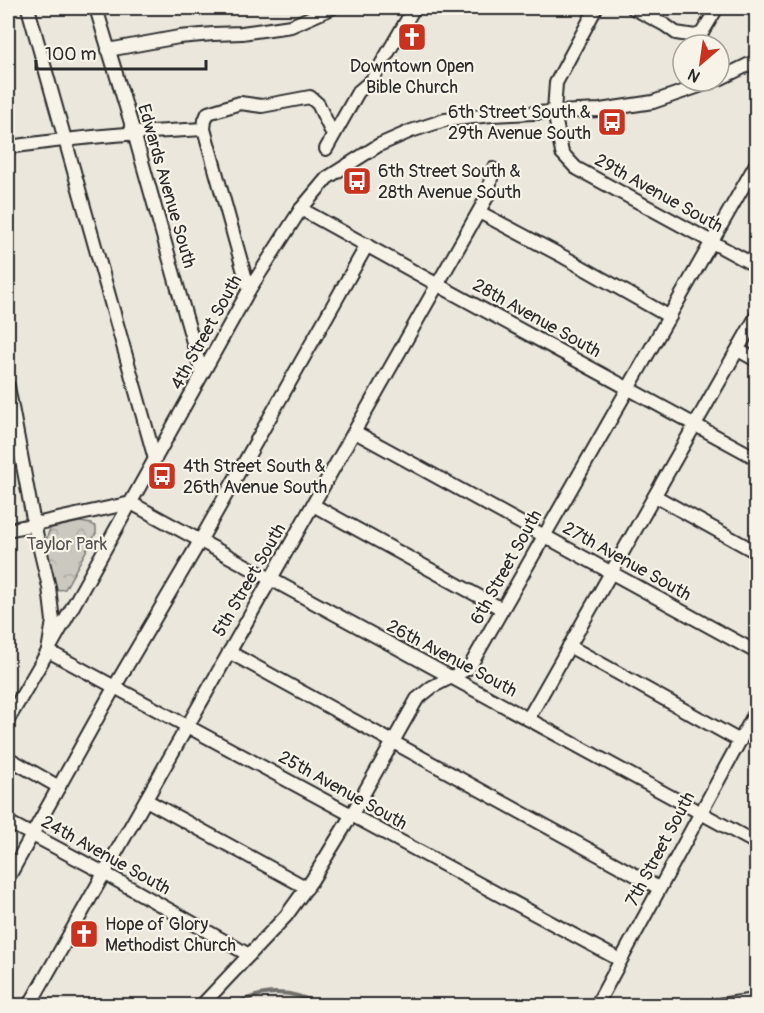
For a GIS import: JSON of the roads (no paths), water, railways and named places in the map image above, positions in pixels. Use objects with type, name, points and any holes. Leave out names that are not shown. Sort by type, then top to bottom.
[{"type":"street","points":[[28,8],[155,459]]},
{"type":"street","name":"Edwards Avenue South","points":[[96,8],[134,132],[202,374]]},
{"type":"street","points":[[108,50],[179,38],[291,26],[332,8]]},
{"type":"street","points":[[326,149],[358,92],[372,80],[414,8]]},
{"type":"street","points":[[596,8],[556,83],[554,111],[600,110],[653,102],[682,93]]},
{"type":"street","points":[[633,8],[676,33],[695,36],[702,33],[717,8]]},
{"type":"street","points":[[731,73],[756,61]]},
{"type":"street","points":[[249,290],[204,129],[208,112],[240,103],[262,106],[310,97],[318,104],[333,135]]},
{"type":"street","name":"29th Avenue South","points":[[554,111],[562,153],[576,168],[756,266]]},
{"type":"street","name":"4th Street South","points":[[8,720],[249,290],[301,208],[327,178],[379,145],[445,120],[554,111]]},
{"type":"street","points":[[8,147],[134,132],[204,129]]},
{"type":"street","name":"6th Street South","points":[[201,1005],[286,916],[307,888],[351,816],[417,699],[432,687],[469,668],[756,164]]},
{"type":"street","name":"5th Street South","points":[[29,1005],[479,212],[487,196],[493,169]]},
{"type":"street","name":"28th Avenue South","points":[[301,208],[756,458]]},
{"type":"street","points":[[479,212],[574,262],[670,317]]},
{"type":"street","points":[[8,878],[367,245]]},
{"type":"street","points":[[528,719],[756,317]]},
{"type":"street","points":[[738,350],[756,360]]},
{"type":"street","points":[[8,386],[34,524],[49,587],[53,621],[48,651]]},
{"type":"street","name":"27th Avenue South","points":[[355,432],[756,652]]},
{"type":"street","points":[[655,496],[756,552]]},
{"type":"street","points":[[8,530],[131,503]]},
{"type":"street","name":"26th Avenue South","points":[[131,503],[756,843]]},
{"type":"street","points":[[313,505],[502,609]]},
{"type":"street","points":[[569,646],[740,741]]},
{"type":"street","name":"25th Avenue South","points":[[48,651],[620,960]]},
{"type":"street","points":[[229,652],[659,888]]},
{"type":"street","name":"7th Street South","points":[[596,1005],[756,711]]},
{"type":"street","points":[[8,758],[59,787]]},
{"type":"street","points":[[146,800],[307,888]]},
{"type":"street","name":"24th Avenue South","points":[[8,822],[249,955]]},
{"type":"street","points":[[711,1005],[756,1000]]},
{"type":"waterway","points":[[233,1006],[255,996],[278,993],[300,996],[322,1006]]},
{"type":"place","name":"Downtown Open Bible Church","points":[[412,37]]},
{"type":"place","name":"6th Street South & 29th Avenue South","points":[[612,122]]},
{"type":"place","name":"6th Street South & 28th Avenue South","points":[[357,181]]},
{"type":"place","name":"4th Street South & 26th Avenue South","points":[[162,476]]},
{"type":"place","name":"Hope of Glory Methodist Church","points":[[84,934]]},
{"type":"park label","name":"Taylor Park","points":[[67,544]]}]
